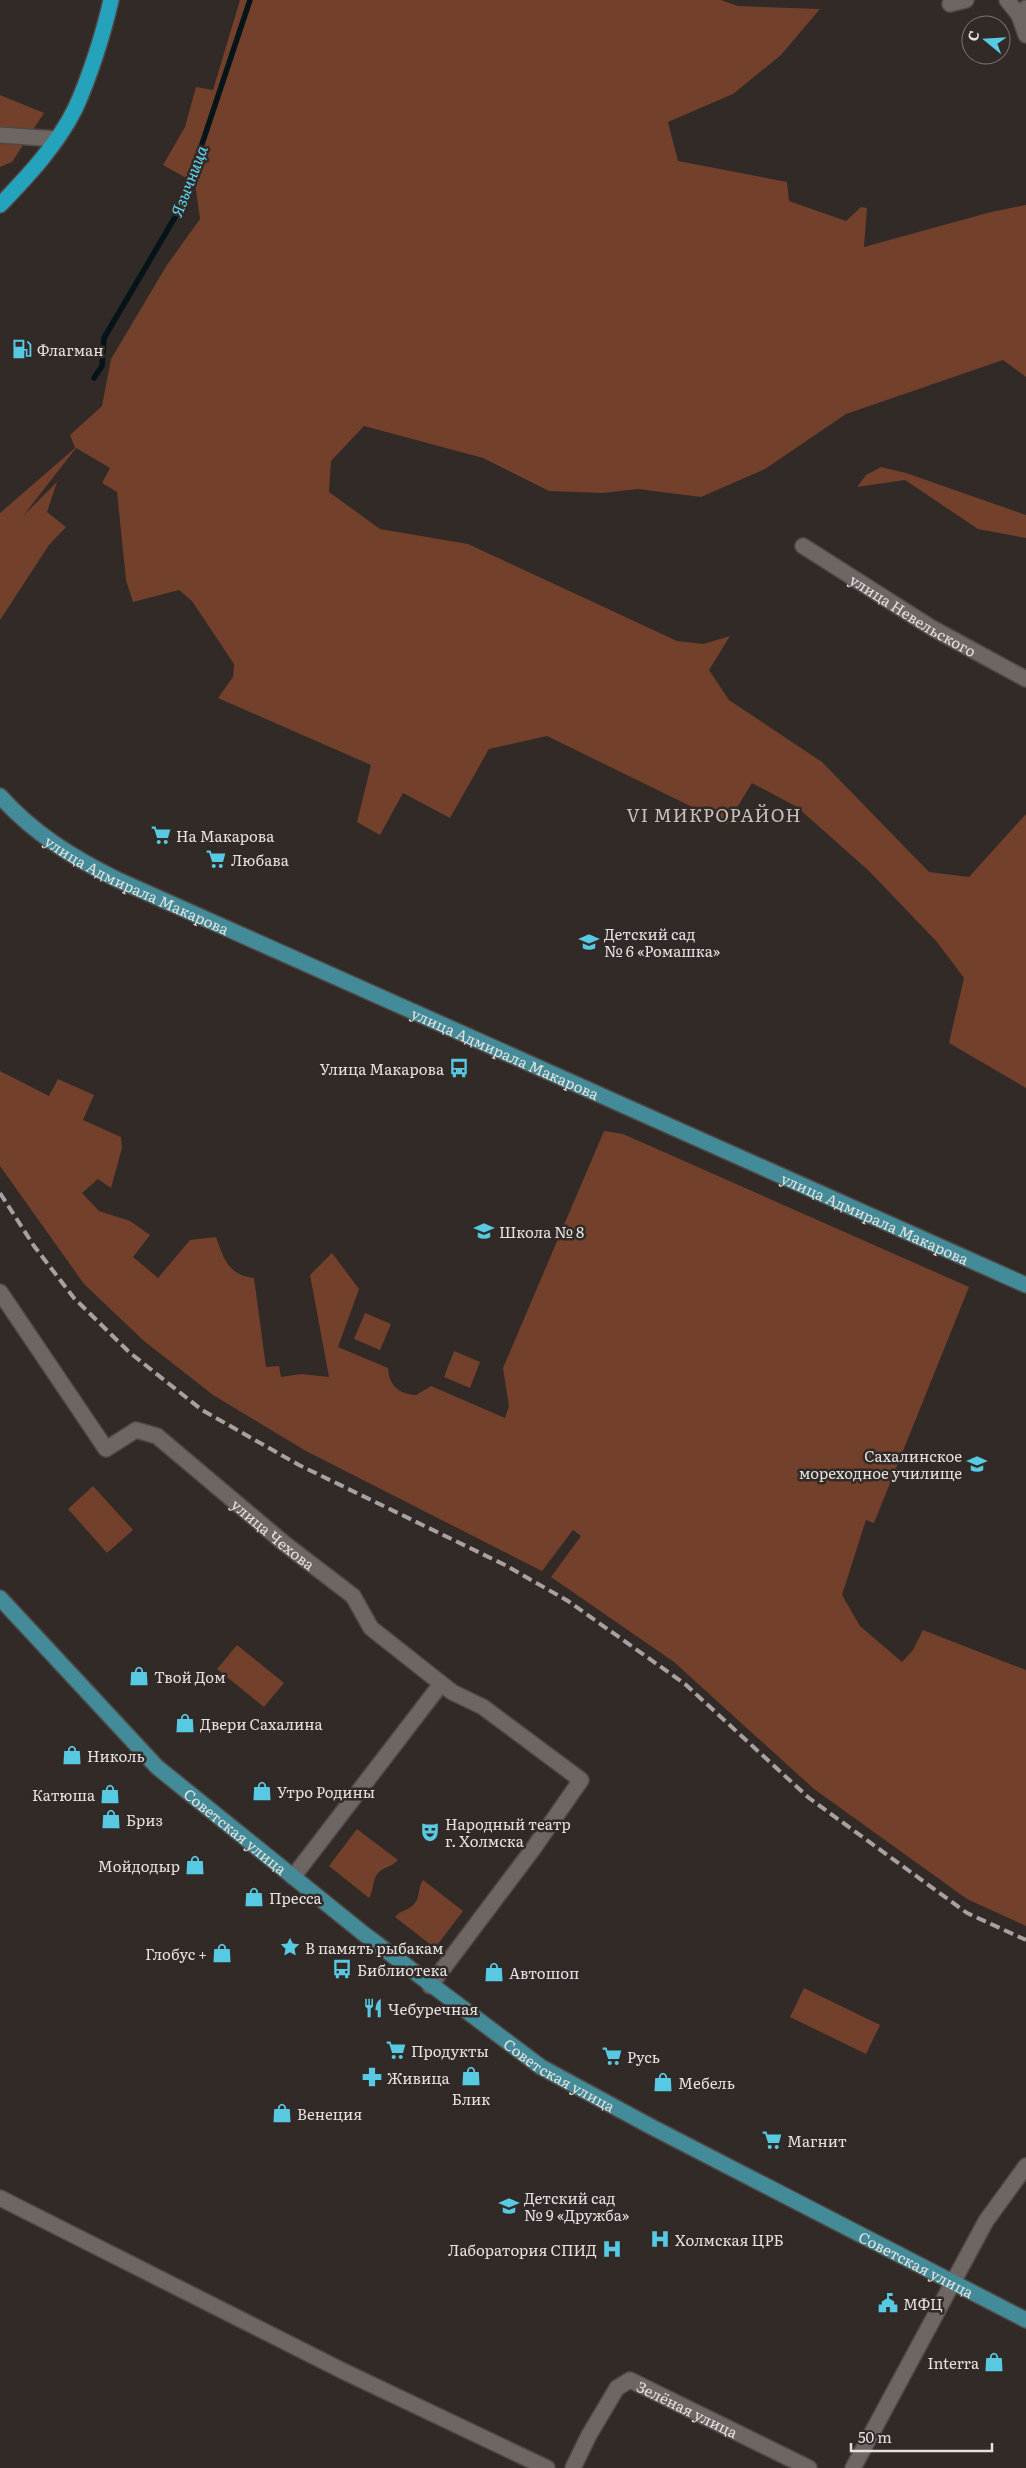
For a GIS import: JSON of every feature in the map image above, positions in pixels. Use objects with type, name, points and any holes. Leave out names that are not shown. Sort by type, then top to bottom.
[{"type":"highway","points":[[0,205],[30,174],[56,139],[75,108],[106,24],[111,0]]},
{"type":"main road","name":"улица Адмирала Макарова","points":[[0,796],[18,816],[51,843],[116,879],[1026,1284]]},
{"type":"main road","name":"Советская улица","points":[[0,1598],[157,1767],[430,1986],[541,2067],[1026,2320]]},
{"type":"street","points":[[950,4],[966,0]]},
{"type":"street","points":[[1008,0],[1023,11],[1026,35]]},
{"type":"street","points":[[0,135],[56,139]]},
{"type":"street","name":"улица Невельского","points":[[803,546],[932,628],[1026,679]]},
{"type":"street","name":"улица Чехова","points":[[0,1292],[106,1449],[136,1430],[157,1436],[285,1544],[353,1596],[371,1628],[452,1692],[483,1707],[581,1780],[533,1849],[430,1986]]},
{"type":"street","points":[[293,1877],[441,1684]]},
{"type":"street","points":[[853,2468],[986,2221],[1026,2166]]},
{"type":"street","points":[[0,2198],[343,2372],[547,2468]]},
{"type":"street","name":"Зелёная улица","points":[[573,2468],[589,2435],[617,2388],[630,2380],[809,2468]]},
{"type":"shaded area","points":[[240,0],[721,0],[738,6],[820,9],[781,55],[733,94],[668,122],[678,161],[787,182],[789,201],[846,221],[861,207],[867,208],[864,247],[991,212],[1026,205],[1026,377],[1003,360],[846,414],[765,469],[701,497],[638,489],[602,493],[549,491],[483,458],[364,426],[331,461],[329,492],[380,529],[468,544],[677,641],[703,644],[730,636],[709,670],[729,700],[822,762],[929,872],[969,877],[1026,814],[1026,1088],[949,1043],[964,978],[937,942],[869,871],[797,807],[752,783],[727,824],[547,736],[489,749],[450,818],[403,793],[380,835],[357,822],[371,765],[218,698],[233,677],[234,664],[192,601],[179,590],[133,602],[126,580],[117,492],[102,483],[110,468],[76,448],[23,516],[57,482],[47,512],[66,527],[49,545],[0,620],[0,513],[75,448],[70,435],[102,406],[111,359],[167,265],[200,219],[195,183],[163,165],[185,127],[196,87],[213,90]]},
{"type":"shaded area","points":[[0,95],[44,113],[12,162],[0,167]]},
{"type":"shaded area","points":[[881,467],[906,473],[1026,515],[1026,538],[978,529],[905,480],[857,487],[866,475]]},
{"type":"shaded area","points":[[0,1071],[49,1096],[58,1079],[94,1095],[83,1120],[121,1137],[122,1148],[111,1188],[98,1179],[82,1193],[99,1211],[130,1221],[150,1235],[133,1257],[158,1278],[190,1240],[216,1237],[228,1265],[238,1273],[254,1278],[266,1367],[279,1366],[281,1377],[301,1374],[329,1377],[310,1275],[332,1253],[359,1289],[338,1347],[388,1368],[393,1384],[404,1393],[416,1395],[431,1386],[505,1418],[509,1406],[503,1368],[604,1131],[623,1134],[969,1287],[874,1523],[866,1520],[842,1595],[860,1626],[902,1662],[913,1650],[923,1630],[1026,1670],[1026,1926],[967,1899],[814,1789],[674,1662],[551,1577],[581,1536],[573,1530],[542,1571],[306,1451],[213,1395],[144,1341],[84,1284],[0,1166]]},
{"type":"shaded area","points":[[365,1313],[391,1324],[380,1350],[354,1339]]},
{"type":"shaded area","points":[[454,1351],[480,1362],[470,1388],[444,1377]]},
{"type":"shaded area","points":[[93,1486],[133,1530],[107,1553],[68,1509]]},
{"type":"shaded area","points":[[237,1645],[284,1683],[264,1707],[217,1669]]},
{"type":"shaded area","points":[[357,1829],[398,1860],[377,1874],[369,1898],[329,1866]]},
{"type":"shaded area","points":[[423,1880],[463,1911],[435,1948],[395,1917],[415,1903]]},
{"type":"shaded area","points":[[804,1988],[880,2025],[866,2054],[790,2017]]},
{"type":"waterway","name":"Язычница","points":[[94,378],[102,366],[104,338],[181,207],[250,0]]},
{"type":"railway","points":[[0,1193],[34,1246],[74,1298],[129,1352],[202,1410],[299,1465],[505,1565],[568,1601],[685,1684],[809,1798],[967,1913],[1026,1940]]},
{"type":"place","name":"Флагман","points":[[22,349]]},
{"type":"place","name":"На Макарова","points":[[161,835]]},
{"type":"place","name":"Любава","points":[[216,859]]},
{"type":"place","name":"Детский сад № 6 «Ромашка»","points":[[589,942]]},
{"type":"place","name":"Улица Макарова","points":[[459,1068]]},
{"type":"place","name":"Школа № 8","points":[[484,1231]]},
{"type":"place","name":"Сахалинское мореходное училище","points":[[977,1464]]},
{"type":"place","name":"Твой Дом","points":[[139,1676]]},
{"type":"place","name":"Двери Сахалина","points":[[185,1723]]},
{"type":"place","name":"Николь","points":[[72,1755]]},
{"type":"place","name":"Утро Родины","points":[[262,1791]]},
{"type":"place","name":"Катюша","points":[[110,1794]]},
{"type":"place","name":"Бриз","points":[[111,1819]]},
{"type":"place","name":"Народный театр г. Холмска","points":[[430,1832]]},
{"type":"place","name":"Мойдодыр","points":[[195,1865]]},
{"type":"place","name":"Пресса","points":[[254,1897]]},
{"type":"place","name":"В память рыбакам","points":[[290,1947]]},
{"type":"place","name":"Глобус +","points":[[222,1953]]},
{"type":"place","name":"Библиотека","points":[[342,1969]]},
{"type":"place","name":"Автошоп","points":[[494,1972]]},
{"type":"place","name":"Чебуречная","points":[[373,2008]]},
{"type":"place","name":"Продукты","points":[[396,2050]]},
{"type":"place","name":"Русь","points":[[612,2056]]},
{"type":"place","name":"Блик","points":[[471,2076]]},
{"type":"place","name":"Живица","points":[[372,2077]]},
{"type":"place","name":"Мебель","points":[[663,2082]]},
{"type":"place","name":"Венеция","points":[[282,2113]]},
{"type":"place","name":"Магнит","points":[[772,2140]]},
{"type":"place","name":"Детский сад № 9 «Дружба»","points":[[509,2206]]},
{"type":"place","name":"Холмская ЦРБ","points":[[660,2239]]},
{"type":"place","name":"Лаборатория СПИД","points":[[612,2249]]},
{"type":"place","name":"МФЦ","points":[[888,2303]]},
{"type":"place","name":"Interra","points":[[994,2362]]},
{"type":"district","name":"VI МИКРОРАЙОН","points":[[714,814]]}]
